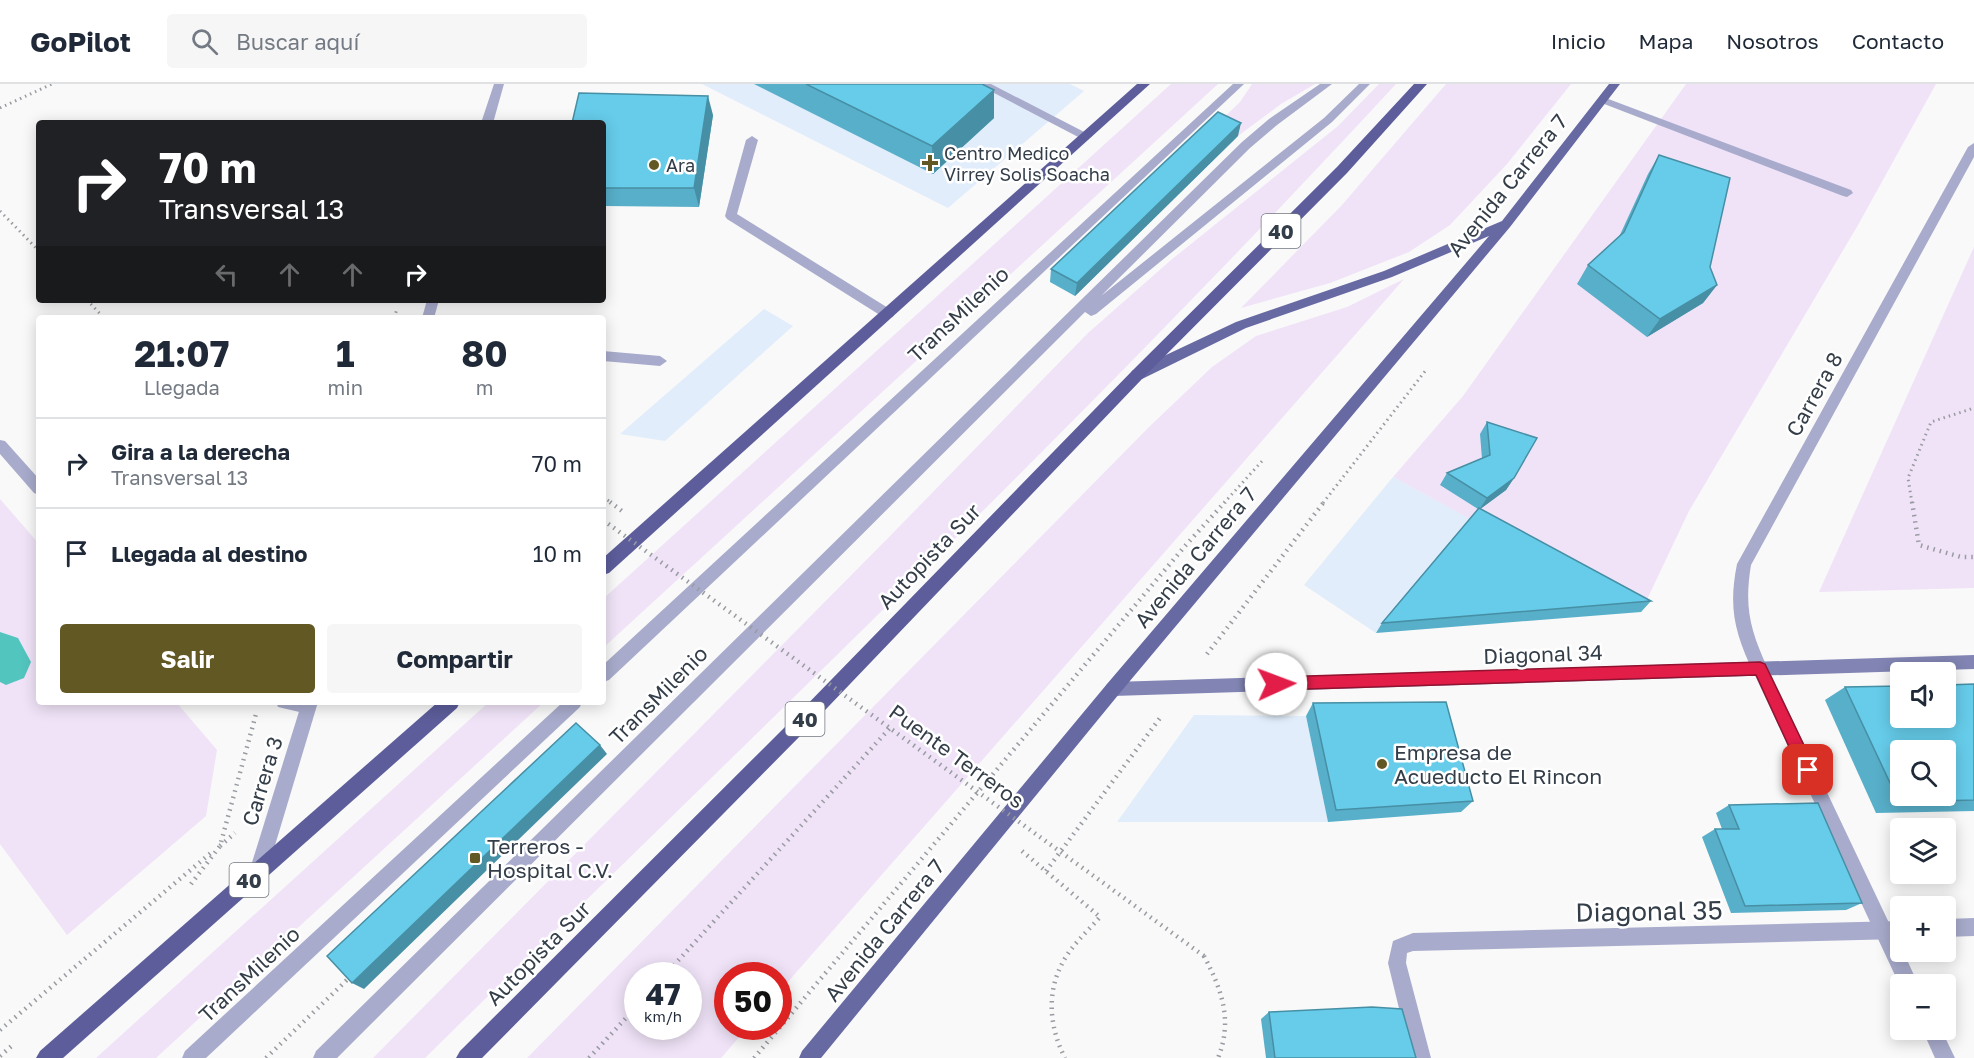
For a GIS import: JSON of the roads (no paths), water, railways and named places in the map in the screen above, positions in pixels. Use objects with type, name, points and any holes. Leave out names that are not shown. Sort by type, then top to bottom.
[{"type":"highway","points":[[606,565],[1144,84]]},
{"type":"highway","name":"Autopista Sur","points":[[467,1058],[800,724],[1137,375],[1342,170],[1422,84]]},
{"type":"highway","name":"40","points":[[47,1058],[448,705]]},
{"type":"main road","name":"Avenida Carrera 7","points":[[809,1058],[1113,689],[1506,224],[1615,84]]},
{"type":"main road","points":[[1137,375],[1241,325],[1388,274],[1506,224]]},
{"type":"main road","name":"Diagonal 34","points":[[1113,689],[1974,662]]},
{"type":"street","points":[[488,120],[499,84]]},
{"type":"street","points":[[982,84],[1086,136]]},
{"type":"street","name":"TransMilenio","points":[[606,672],[1239,84]]},
{"type":"street","name":"TransMilenio","points":[[323,1058],[1246,145],[1273,122],[1327,84]]},
{"type":"street","name":"TransMilenio","points":[[1026,364],[1328,120],[1363,85]]},
{"type":"street","points":[[1603,100],[1846,193]]},
{"type":"street","points":[[752,140],[731,216],[888,314]]},
{"type":"street","name":"Carrera 8","points":[[1890,926],[1741,628],[1738,591],[1744,564],[1974,147]]},
{"type":"street","points":[[606,356],[660,361]]},
{"type":"street","points":[[0,446],[36,486]]},
{"type":"street","name":"Carrera 3","points":[[258,872],[309,705]]},
{"type":"street","name":"TransMilenio","points":[[192,1058],[571,705]]},
{"type":"street","points":[[1956,928],[1974,927]]},
{"type":"street","name":"Diagonal 35","points":[[1421,1058],[1396,963],[1399,947],[1413,942],[1890,930]]},
{"type":"street","points":[[1936,1040],[1945,1058]]},
{"type":"waterway","points":[[0,654],[6,662]]},
{"type":"place","name":"Centro Medico Virrey Solis Soacha","points":[[930,163]]},
{"type":"place","name":"Ara","points":[[654,165]]},
{"type":"place","name":"Empresa de Acueducto El Rincon","points":[[1382,764]]},
{"type":"place","name":"Terreros - Hospital C.V.","points":[[475,858]]}]
